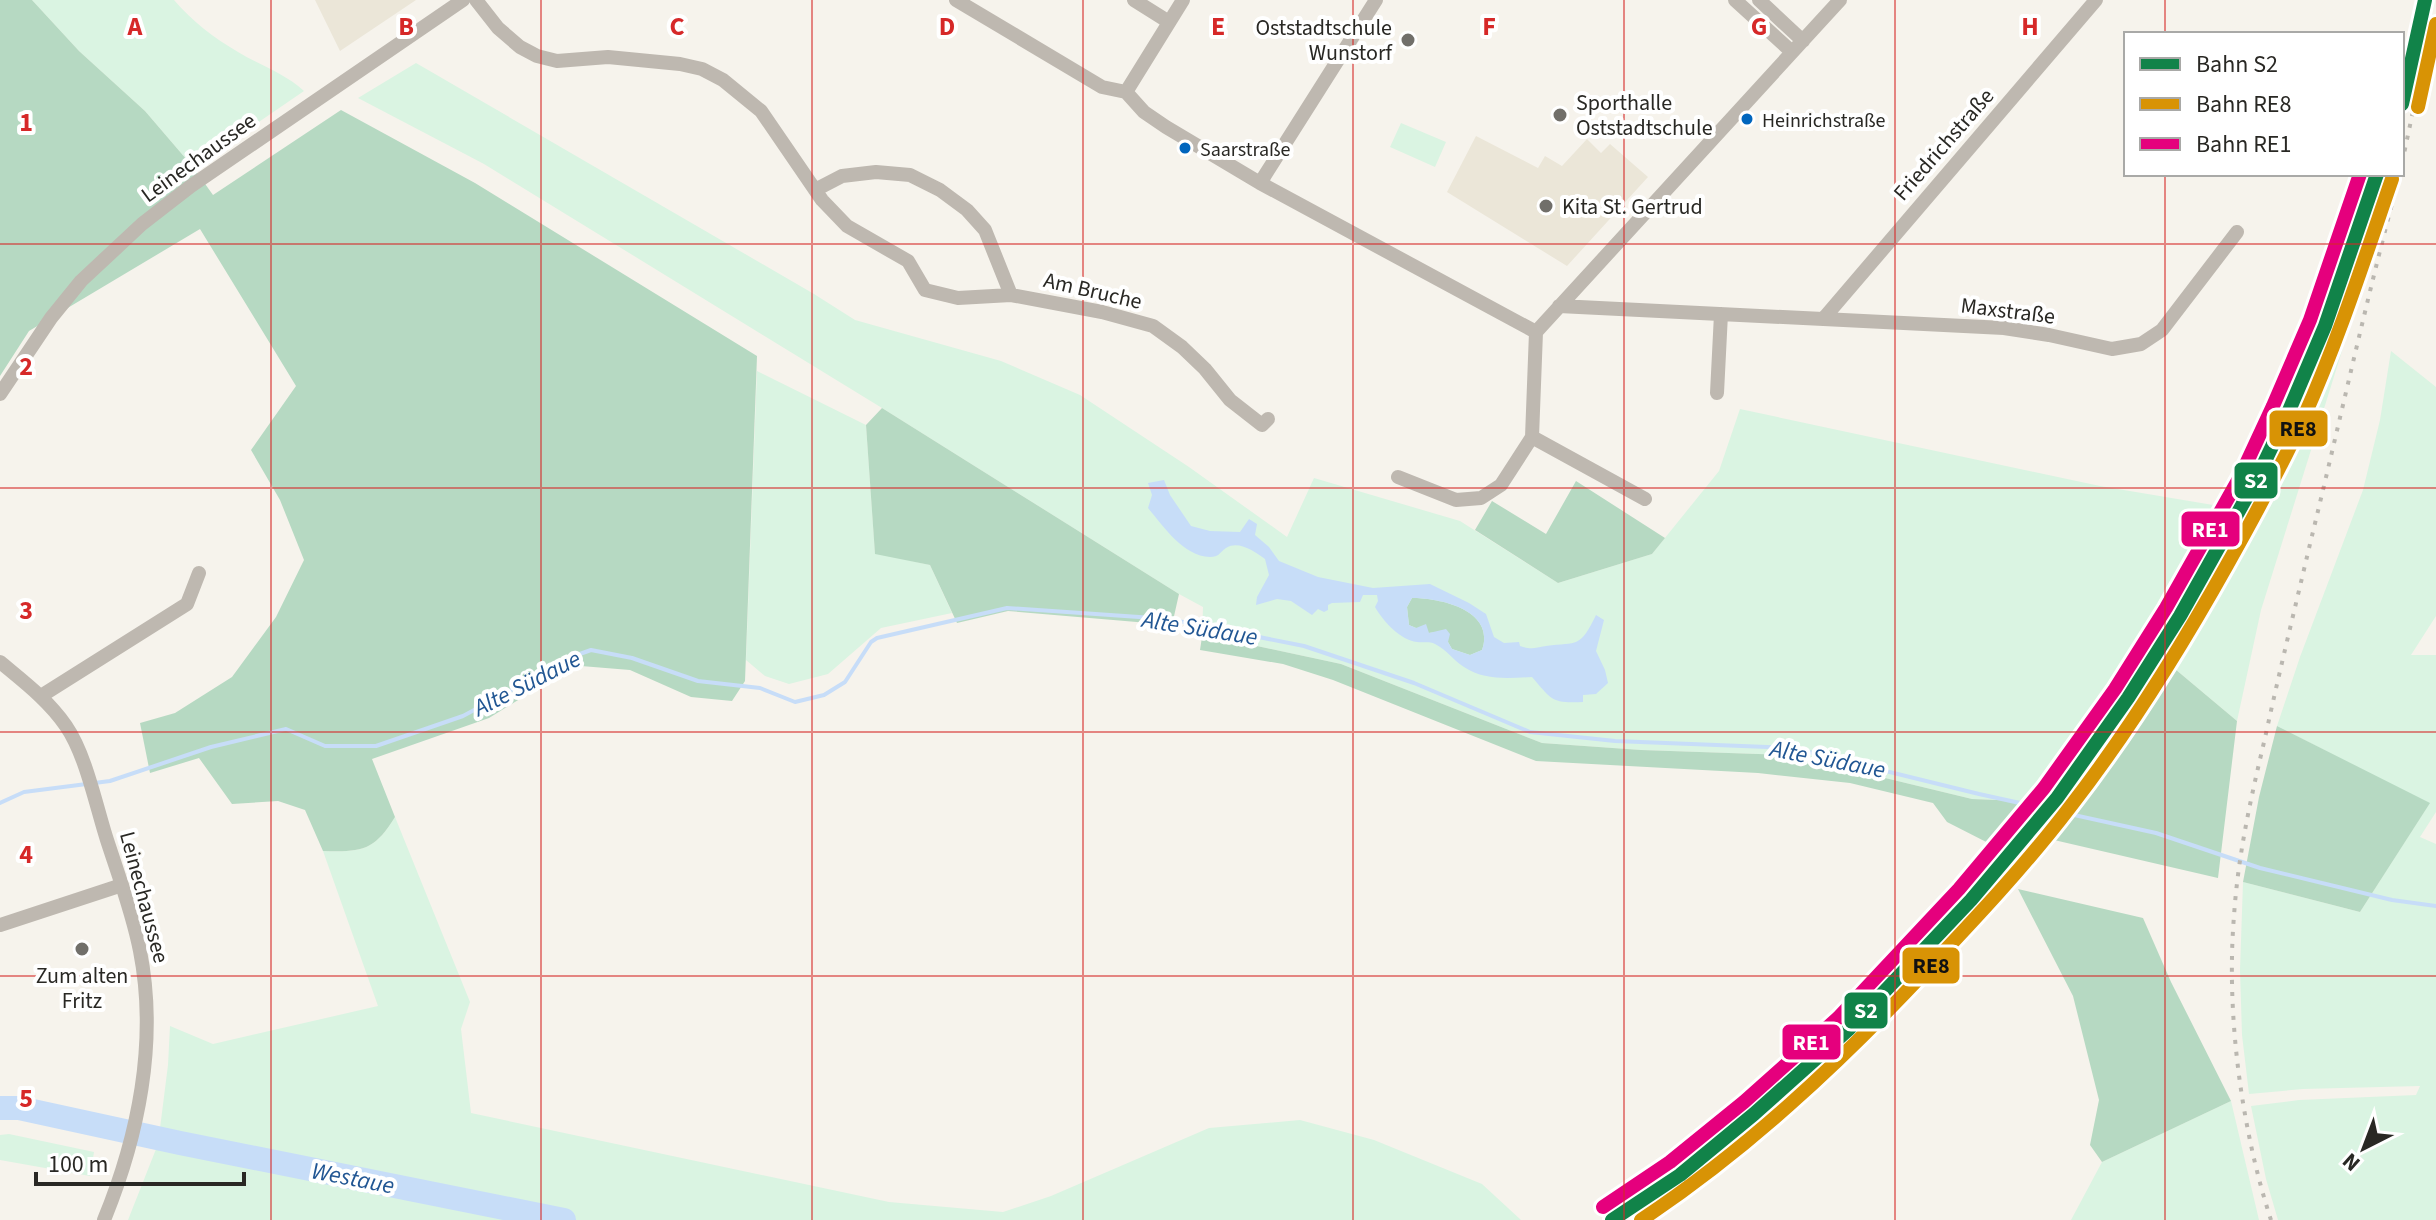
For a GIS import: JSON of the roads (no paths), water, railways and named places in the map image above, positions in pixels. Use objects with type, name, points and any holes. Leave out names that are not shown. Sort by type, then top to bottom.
[{"type":"street","name":"Leinechaussee","points":[[0,394],[51,318],[81,281],[142,224],[191,186],[463,0]]},
{"type":"street","name":"Am Bruche","points":[[476,0],[498,28],[520,47],[537,56],[557,61],[608,57],[680,64],[702,69],[723,80],[761,111],[815,190],[847,226],[908,261],[925,290],[958,298],[1011,295],[1102,312],[1153,326],[1205,369],[1230,400],[1262,425],[1268,419]]},
{"type":"street","points":[[956,0],[1102,87],[1126,92],[1144,112],[1166,127],[1260,183],[1536,332]]},
{"type":"street","points":[[1134,0],[1169,22]]},
{"type":"street","points":[[1126,92],[1183,0]]},
{"type":"street","points":[[1260,183],[1376,0]]},
{"type":"street","points":[[1735,0],[1792,52]]},
{"type":"street","points":[[1759,0],[1803,41]]},
{"type":"street","points":[[1398,477],[1456,500],[1481,498],[1501,485],[1532,437],[1536,332],[1840,0]]},
{"type":"street","name":"Friedrichstraße","points":[[1824,318],[2096,0]]},
{"type":"street","name":"Am Bruche","points":[[815,190],[842,176],[876,172],[910,175],[940,190],[967,210],[985,230],[1011,295]]},
{"type":"street","name":"Maxstraße","points":[[1559,306],[2004,328],[2112,349],[2141,344],[2162,330],[2237,232]]},
{"type":"street","points":[[1717,393],[1721,314]]},
{"type":"street","points":[[1532,437],[1645,499]]},
{"type":"street","points":[[41,696],[187,604],[199,573]]},
{"type":"street","name":"Leinechaussee","points":[[0,662],[41,696],[67,728],[77,746],[140,951],[146,991],[141,1088],[133,1135],[104,1220]]},
{"type":"street","points":[[0,925],[122,885]]},
{"type":"water","points":[[1164,480],[1170,495],[1191,526],[1210,531],[1240,532],[1249,519],[1257,524],[1255,535],[1279,561],[1318,577],[1373,588],[1430,584],[1486,614],[1494,637],[1504,643],[1519,642],[1520,646],[1530,648],[1572,643],[1582,638],[1596,615],[1604,620],[1596,651],[1608,683],[1596,694],[1583,695],[1583,702],[1564,702],[1549,696],[1532,677],[1480,675],[1460,665],[1435,644],[1417,642],[1398,634],[1375,607],[1377,595],[1363,595],[1360,602],[1332,603],[1328,605],[1328,610],[1318,609],[1312,615],[1291,601],[1277,599],[1256,605],[1269,575],[1265,559],[1236,545],[1213,557],[1191,552],[1148,508],[1152,495],[1148,483]],"holes":[[[1412,598],[1437,600],[1473,616],[1481,625],[1484,636],[1482,650],[1470,655],[1452,649],[1446,629],[1429,633],[1426,624],[1416,628],[1409,625],[1407,607]]]},
{"type":"waterway","name":"Alte Südaue","points":[[0,803],[24,792],[110,781],[211,747],[286,729],[325,746],[376,746],[463,716],[591,650],[632,658],[698,681],[760,688],[795,702],[824,695],[845,682],[871,642],[877,638],[1007,608],[1168,619],[1304,646],[1414,683],[1530,732],[1615,741],[1792,748],[2156,833],[2260,868],[2392,900],[2436,906]]},
{"type":"waterway","name":"Westaue","points":[[0,1108],[19,1108],[564,1220]]},
{"type":"railway","points":[[2404,154],[2416,97],[2423,8]]},
{"type":"railway","points":[[2271,1220],[2251,1147],[2234,1030],[2232,953],[2239,871],[2250,804],[2281,665],[2399,176]]},
{"type":"rail line","name":"S2","points":[[2404,95],[2425,0]]},
{"type":"rail line","name":"RE8","points":[[2418,107],[2436,24]]},
{"type":"rail line","name":"RE1","points":[[1603,1207],[1670,1162],[1744,1102],[1838,1018],[1959,889],[2044,788],[2115,689],[2166,608],[2240,477],[2310,320],[2359,176]]},
{"type":"rail line","name":"S2","points":[[1612,1220],[1680,1175],[1849,1029],[1971,900],[2057,798],[2128,698],[2180,616],[2254,484],[2325,326],[2376,176]]},
{"type":"rail line","name":"RE8","points":[[1641,1220],[1753,1136],[1857,1042],[1998,893],[2092,778],[2191,628],[2285,456],[2328,360],[2392,179]]},
{"type":"place","name":"Oststadtschule Wunstorf","points":[[1408,40]]},
{"type":"place","name":"Sporthalle Oststadtschule","points":[[1560,115]]},
{"type":"place","name":"Heinrichstraße","points":[[1747,119]]},
{"type":"place","name":"Saarstraße","points":[[1185,148]]},
{"type":"place","name":"Kita St. Gertrud","points":[[1546,206]]},
{"type":"place","name":"Zum alten Fritz","points":[[82,949]]}]
